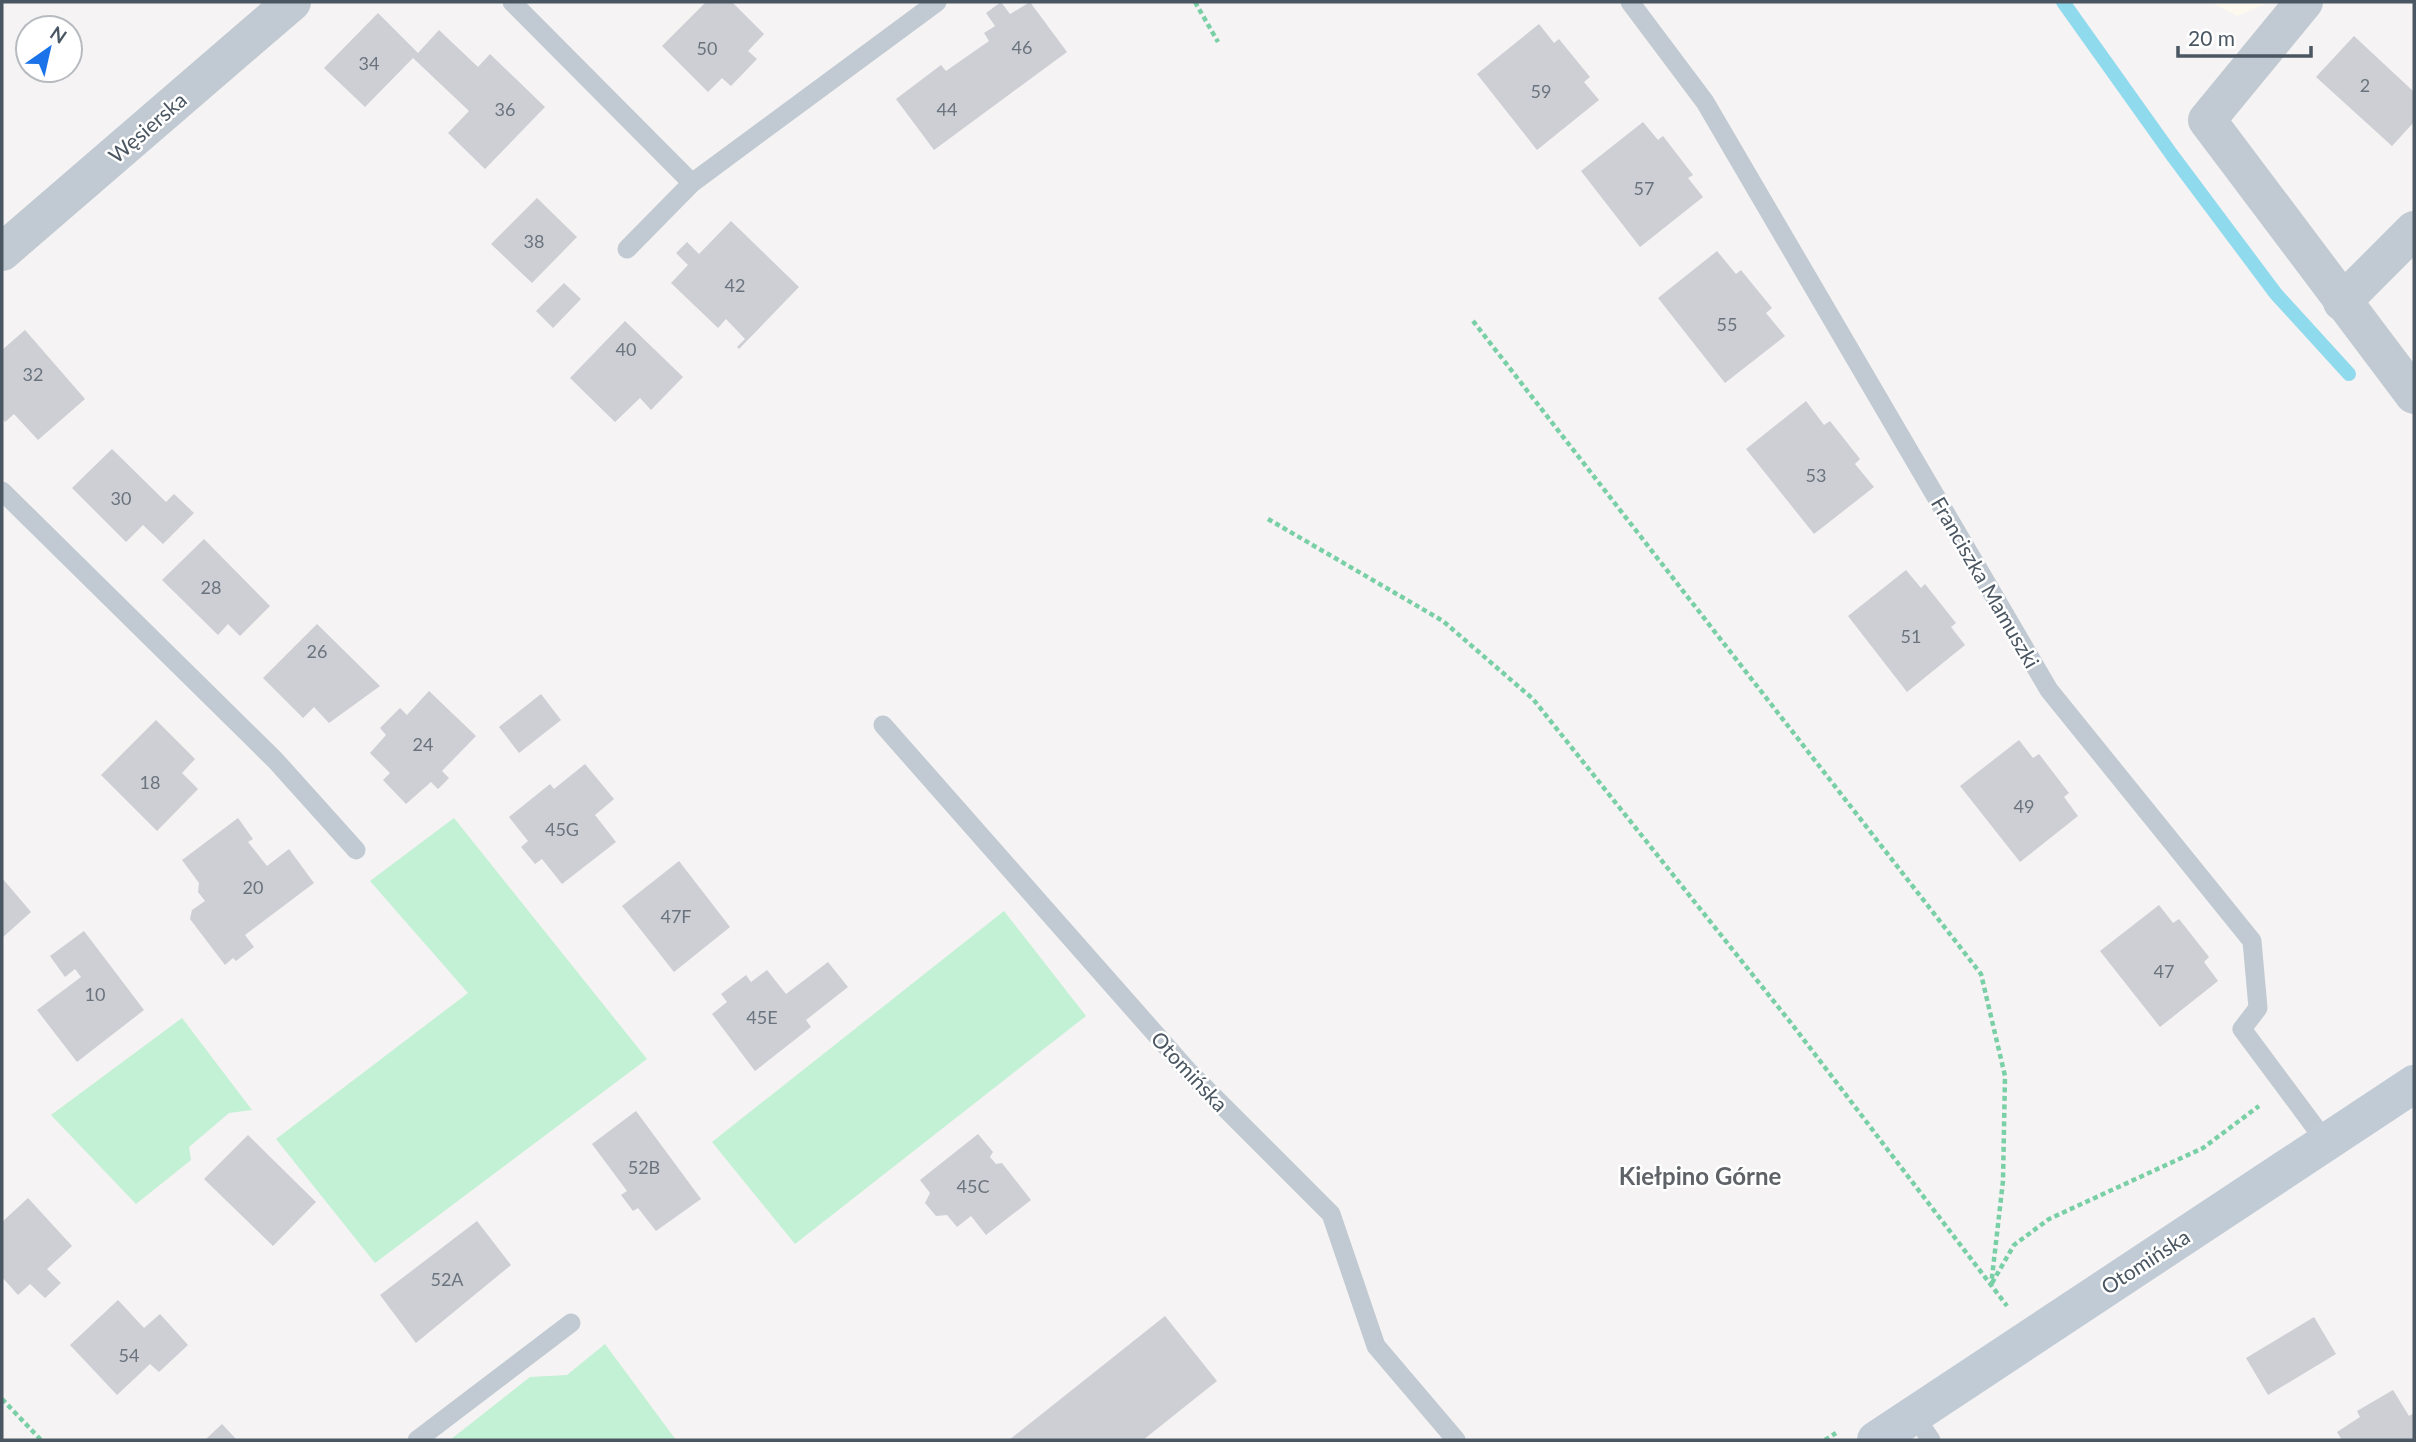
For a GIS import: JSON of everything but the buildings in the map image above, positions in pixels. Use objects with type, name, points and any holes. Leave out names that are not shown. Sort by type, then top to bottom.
[{"type":"street","name":"Węsierska","points":[[2,252],[292,2]]},
{"type":"street","points":[[2304,2],[2207,121],[2414,395]]},
{"type":"street","points":[[2342,302],[2414,230]]},
{"type":"street","name":"Otomińska","points":[[1876,1440],[1923,1427],[2326,1142],[2414,1084]]},
{"type":"lane","points":[[512,2],[692,183]]},
{"type":"lane","points":[[627,249],[692,183],[937,2]]},
{"type":"lane","name":"Franciszka Mamuszki","points":[[1630,2],[1705,102],[2049,690],[2252,942],[2258,1008],[2242,1029],[2326,1142]]},
{"type":"lane","points":[[2,491],[275,760],[356,850]]},
{"type":"lane","name":"Otomińska","points":[[883,725],[1189,1072],[1331,1214],[1376,1346],[1456,1440]]},
{"type":"lane","points":[[417,1440],[571,1323]]},
{"type":"path","points":[[1195,2],[1218,42]]},
{"type":"path","points":[[1473,321],[1981,974],[2005,1076],[2003,1181],[1991,1286]]},
{"type":"path","points":[[1268,519],[1443,621],[1533,699],[1791,1023],[1991,1286]]},
{"type":"path","points":[[1991,1286],[2014,1245],[2049,1219],[2203,1148],[2285,1086]]},
{"type":"path","points":[[2,1399],[41,1440]]},
{"type":"shaded area","points":[[2211,2],[2270,2],[2237,16]]},
{"type":"green space","points":[[454,818],[647,1059],[375,1263],[276,1139],[468,993],[370,881]]},
{"type":"green space","points":[[1004,911],[1086,1016],[795,1244],[712,1142]]},
{"type":"green space","points":[[182,1018],[252,1110],[229,1113],[189,1147],[191,1160],[136,1204],[51,1115]]},
{"type":"green space","points":[[605,1344],[676,1440],[450,1440],[530,1377],[567,1375]]},
{"type":"waterway","points":[[2063,2],[2172,155],[2276,294],[2349,374]]},
{"type":"district","name":"Kiełpino Górne","points":[[1700,1175]]}]
